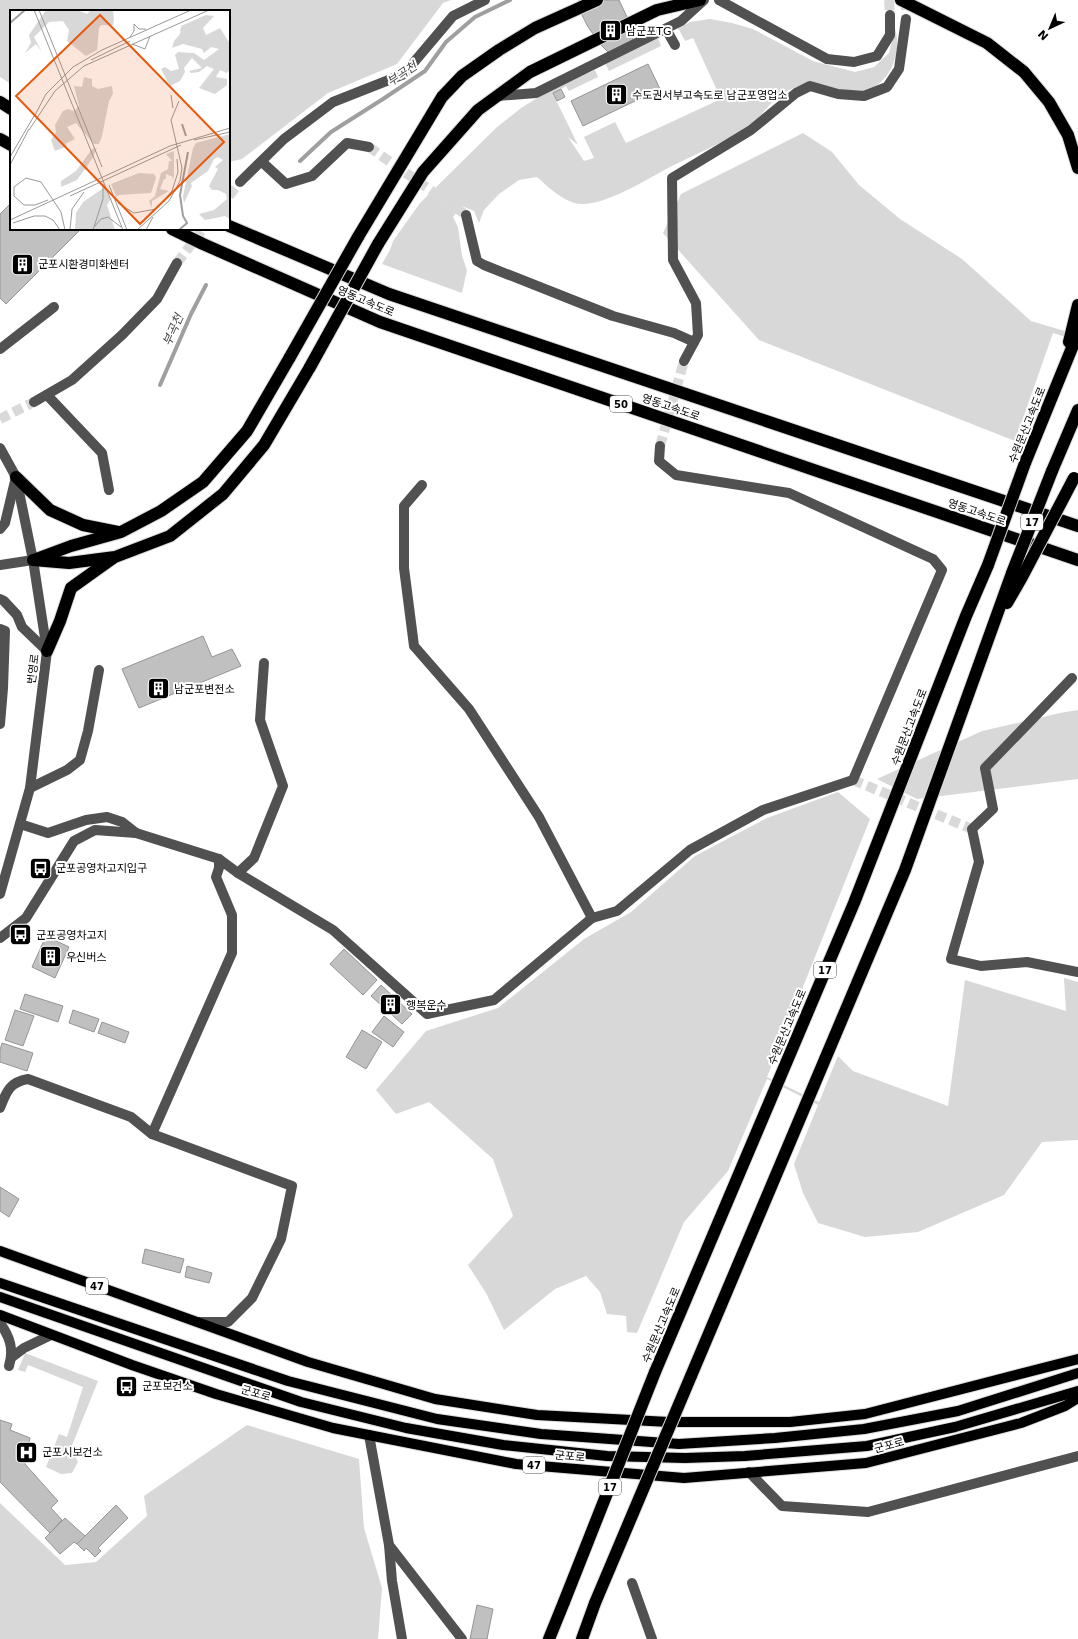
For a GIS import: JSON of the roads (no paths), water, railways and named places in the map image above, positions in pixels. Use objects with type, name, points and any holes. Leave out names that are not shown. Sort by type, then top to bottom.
[{"type":"highway","points":[[33,560],[70,546],[122,532],[161,511],[203,482],[247,431],[358,237],[442,96],[462,76],[499,50],[535,28],[597,0]]},
{"type":"highway","points":[[33,560],[69,563],[115,557],[170,536],[223,494],[264,445],[310,367],[378,244],[423,172],[478,110],[530,72],[657,10],[700,0]]},
{"type":"highway","points":[[901,0],[987,43],[1024,72],[1049,102],[1068,135],[1078,168]]},
{"type":"highway","points":[[0,102],[10,108]]},
{"type":"highway","points":[[0,139],[10,145]]},
{"type":"highway","name":"영동고속도로","points":[[230,226],[389,294],[1078,526]]},
{"type":"highway","name":"영동고속도로","points":[[174,230],[380,322],[1078,560]]},
{"type":"highway","points":[[1060,378],[1078,305]]},
{"type":"highway","name":"수원문산고속도로","points":[[549,1639],[655,1372],[854,903],[966,616],[988,565],[1025,463],[1078,334]]},
{"type":"highway","name":"17","points":[[582,1639],[595,1603],[905,870],[986,641],[1017,575],[1052,471],[1078,410]]},
{"type":"highway","points":[[1017,575],[1076,476]]},
{"type":"highway","points":[[16,477],[50,510],[83,525],[122,532]]},
{"type":"highway","points":[[1043,514],[1078,523]]},
{"type":"highway","points":[[47,651],[60,621],[71,588],[115,557]]},
{"type":"main road","name":"47","points":[[0,1251],[193,1322],[308,1362],[435,1399],[537,1415],[669,1422],[790,1422],[865,1414],[1078,1359]]},
{"type":"main road","name":"군포로","points":[[0,1283],[288,1381],[437,1419],[541,1434],[679,1444],[775,1438],[864,1429],[958,1411],[1078,1373]]},
{"type":"main road","name":"군포로","points":[[0,1297],[301,1402],[406,1428],[503,1444],[607,1456],[685,1458],[745,1456],[867,1446],[955,1427],[1078,1390]]},
{"type":"main road","name":"군포로","points":[[0,1315],[132,1365],[216,1394],[333,1428],[516,1464],[684,1478],[866,1463],[1021,1422],[1065,1406],[1078,1398]]},
{"type":"street","points":[[240,182],[284,139],[333,102],[404,74],[453,16],[484,0]]},
{"type":"street","points":[[497,96],[536,93],[681,22],[704,0]]},
{"type":"street","points":[[719,0],[827,59],[854,62],[877,56],[890,35],[890,15]]},
{"type":"street","points":[[684,361],[698,335],[696,303],[672,260],[672,178],[751,130],[796,92],[810,86],[838,94],[864,96],[887,87],[899,69],[906,19]]},
{"type":"street","points":[[666,29],[675,46]]},
{"type":"street","points":[[262,162],[286,184],[312,176],[347,143],[369,147]]},
{"type":"street","points":[[466,215],[477,261],[484,265],[613,316],[674,333],[694,342]]},
{"type":"street","points":[[34,402],[72,380],[122,335],[157,299],[177,263]]},
{"type":"street","points":[[0,349],[54,307]]},
{"type":"street","points":[[47,395],[102,453],[109,490]]},
{"type":"street","points":[[0,938],[26,918],[74,841],[95,830],[136,833],[219,858],[238,873],[333,930],[427,1014],[494,1000],[592,918],[617,911],[690,850],[763,810],[853,780],[942,570],[933,559],[789,493],[676,475],[658,461],[660,446]]},
{"type":"street","name":"번영로","points":[[0,448],[16,477],[33,560],[47,651],[30,788],[0,894]]},
{"type":"street","points":[[0,529],[5,523],[16,477]]},
{"type":"street","points":[[422,486],[404,506],[404,568],[414,646],[469,709],[538,817],[592,918]]},
{"type":"street","points":[[0,565],[33,560]]},
{"type":"street","points":[[0,599],[4,601],[17,615],[22,627],[47,651]]},
{"type":"street","points":[[0,724],[3,688],[2,630],[22,627]]},
{"type":"street","points":[[238,873],[254,858],[283,786],[260,720],[264,664]]},
{"type":"street","points":[[30,788],[67,770],[80,760],[88,731],[99,670]]},
{"type":"street","points":[[1072,678],[985,768],[993,809],[972,829],[979,862],[951,959],[981,966],[1027,962],[1078,972]]},
{"type":"street","points":[[20,824],[48,833],[86,820],[107,817],[122,822],[136,833]]},
{"type":"street","points":[[152,1134],[232,953],[232,915],[216,876],[219,868],[219,858]]},
{"type":"street","points":[[0,1108],[8,1089],[19,1080],[28,1079],[131,1117],[152,1134],[292,1186],[281,1239],[252,1298],[228,1322],[193,1322]]},
{"type":"street","points":[[0,1323],[11,1342],[11,1362],[24,1348],[51,1335]]},
{"type":"street","points":[[369,1435],[389,1545],[392,1580],[402,1639]]},
{"type":"street","points":[[749,1472],[782,1506],[868,1512],[1078,1456]]},
{"type":"street","points":[[389,1545],[462,1639]]},
{"type":"street","points":[[632,1583],[652,1639]]},
{"type":"waterway","name":"부곡천","points":[[300,161],[331,132],[425,71],[446,42],[475,17],[510,0]]},
{"type":"waterway","name":"부곡천","points":[[160,385],[191,314],[206,285]]},
{"type":"tunnel","points":[[889,0],[890,15]]},
{"type":"tunnel","points":[[906,0],[906,19]]},
{"type":"tunnel","points":[[369,147],[466,215]]},
{"type":"tunnel","points":[[230,195],[240,182]]},
{"type":"tunnel","points":[[177,263],[202,230]]},
{"type":"tunnel","points":[[660,446],[684,361]]},
{"type":"tunnel","points":[[0,419],[34,402]]},
{"type":"tunnel","points":[[853,780],[972,829]]},
{"type":"place","name":"남군포TG","points":[[611,31]]},
{"type":"place","name":"수도권서부고속도로 남군포영업소","points":[[616,95]]},
{"type":"place","name":"군포시환경미화센터","points":[[23,264]]},
{"type":"place","name":"남군포변전소","points":[[159,689]]},
{"type":"place","name":"군포공영차고지입구","points":[[41,868]]},
{"type":"place","name":"군포공영차고지","points":[[21,935]]},
{"type":"place","name":"우신버스","points":[[51,957]]},
{"type":"place","name":"행복운수","points":[[391,1005]]},
{"type":"place","name":"군포보건소","points":[[126,1386]]},
{"type":"place","name":"군포시보건소","points":[[26,1452]]}]
